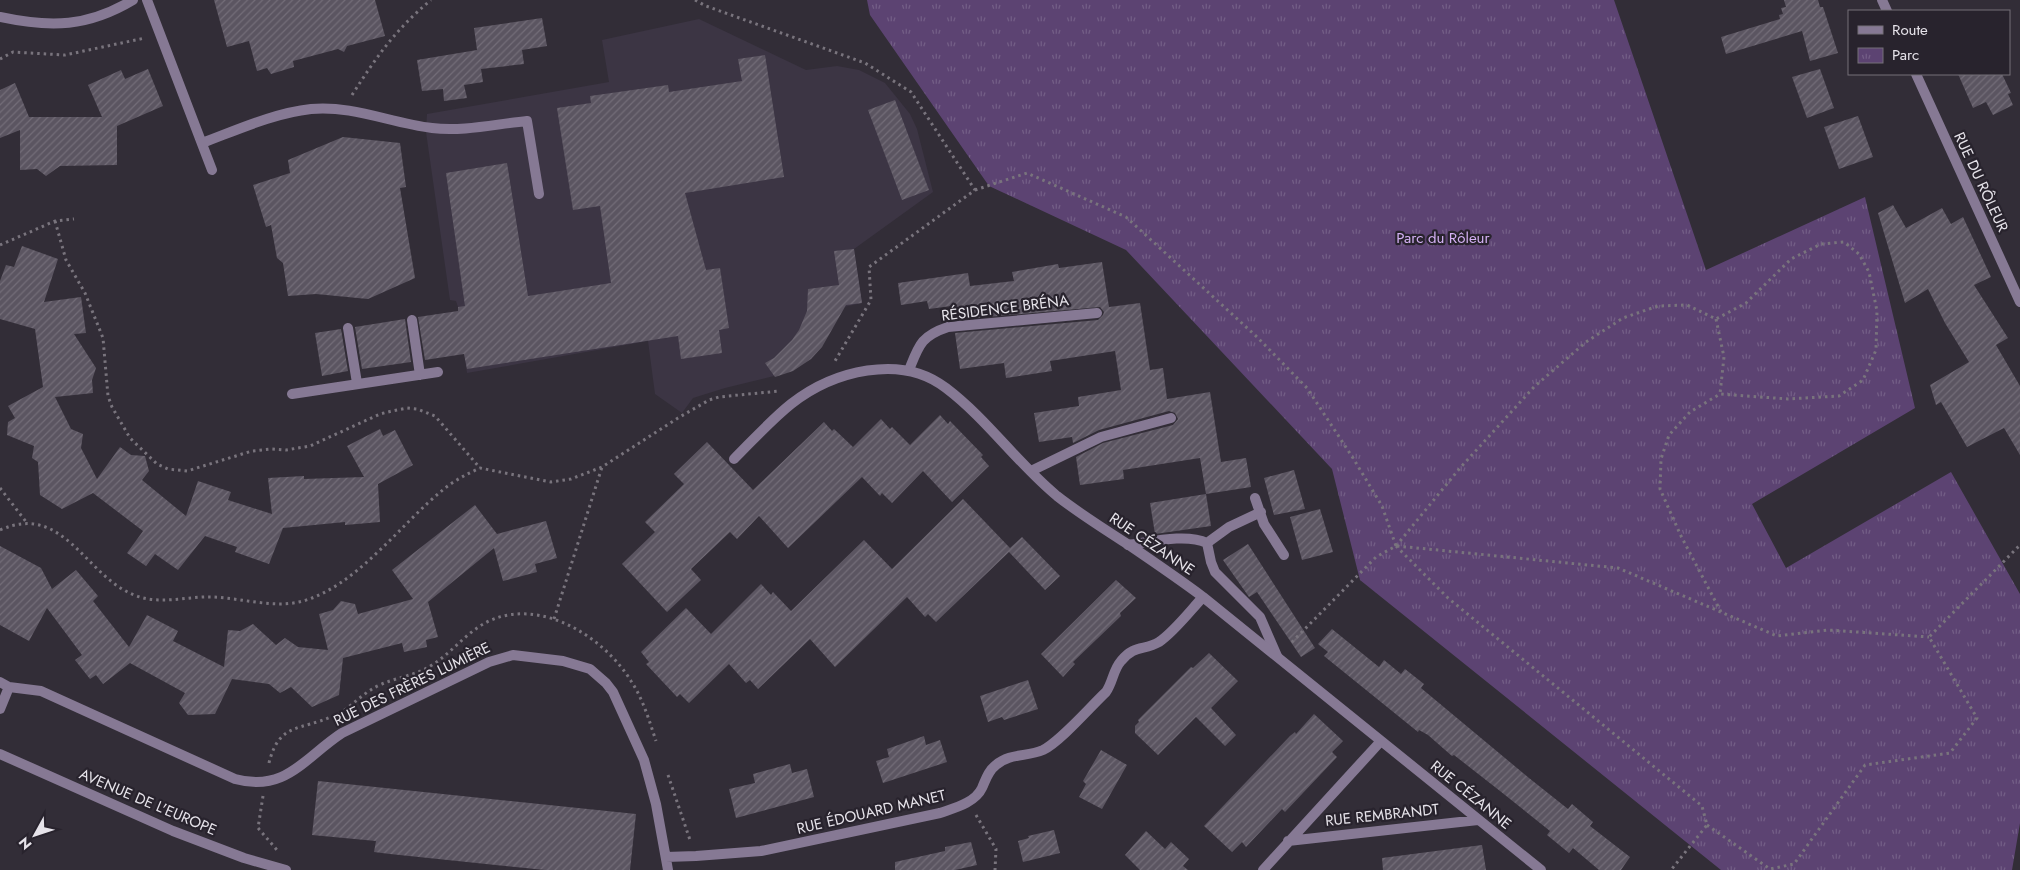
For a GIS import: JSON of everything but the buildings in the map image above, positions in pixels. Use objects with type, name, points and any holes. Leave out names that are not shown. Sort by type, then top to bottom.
[{"type":"street","points":[[0,17],[37,24],[76,23],[104,14],[133,0]]},
{"type":"street","points":[[147,0],[212,170]]},
{"type":"street","name":"RUE DU RÔLEUR","points":[[1916,75],[2020,302]]},
{"type":"street","points":[[202,143],[254,124],[298,111],[312,109],[342,110],[435,129],[527,120],[539,194]]},
{"type":"street","name":"RÉSIDENCE BRÉNA","points":[[909,370],[924,339],[948,327],[1096,312]]},
{"type":"street","points":[[412,320],[420,375]]},
{"type":"street","points":[[348,328],[358,383]]},
{"type":"street","name":"RUE CÉZANNE","points":[[734,459],[793,403],[819,387],[841,378],[876,370],[909,370],[922,374],[945,387],[971,410],[1056,495],[1080,514],[1203,597],[1541,870]]},
{"type":"street","points":[[292,394],[438,372]]},
{"type":"street","points":[[1031,471],[1102,436],[1172,418]]},
{"type":"street","points":[[1255,498],[1267,530],[1284,555]]},
{"type":"street","points":[[1207,543],[1229,527],[1261,512]]},
{"type":"street","points":[[1128,545],[1188,538],[1207,543]]},
{"type":"street","points":[[1207,543],[1215,572],[1260,617],[1277,656]]},
{"type":"street","name":"RUE ÉDOUARD MANET","points":[[666,857],[745,853],[780,848],[940,813],[968,802],[981,790],[988,774],[996,764],[1010,757],[1036,752],[1051,745],[1106,692],[1116,668],[1129,652],[1158,642],[1203,597]]},
{"type":"street","name":"RUE DES FRÈRES LUMIÈRE","points":[[4,684],[46,693],[235,779],[246,782],[265,782],[281,778],[296,770],[342,733],[489,662],[513,655],[563,661],[590,669],[599,675],[613,692],[644,760],[656,804],[668,870]]},
{"type":"street","points":[[0,709],[4,684]]},
{"type":"street","name":"RUE REMBRANDT","points":[[1263,870],[1381,741]]},
{"type":"street","name":"AVENUE DE L'EUROPE","points":[[0,754],[173,831],[244,858],[286,870]]},
{"type":"street","name":"RUE REMBRANDT","points":[[1288,841],[1478,820]]},
{"type":"path","points":[[342,110],[383,47],[407,21],[431,0]]},
{"type":"path","points":[[695,0],[706,6],[865,63],[911,92],[975,190]]},
{"type":"path","points":[[0,60],[13,52],[65,55],[160,34]]},
{"type":"path","points":[[819,387],[871,300],[869,267],[975,190],[1027,173],[1126,217],[1257,337],[1307,388],[1382,506],[1396,546],[1448,598],[1702,806],[1708,825],[1770,870],[1794,864],[1865,765],[1950,753],[1978,718],[1928,637]]},
{"type":"path","points":[[0,245],[55,221],[74,219]]},
{"type":"path","points":[[55,221],[66,260],[85,293],[103,338],[108,396],[112,407],[130,438],[158,464],[168,469],[187,472],[252,451],[286,450],[310,446],[380,414],[407,408],[427,411],[435,416],[480,468],[551,482],[585,475],[602,467],[709,400],[719,397],[783,391]]},
{"type":"path","points":[[1716,319],[1746,303],[1791,259],[1821,244],[1844,242],[1859,254],[1869,272],[1877,311],[1876,350],[1863,380],[1839,396],[1788,399],[1720,394],[1690,412],[1669,435],[1660,459],[1660,489],[1681,536],[1721,612]]},
{"type":"path","points":[[1277,656],[1376,557],[1396,546],[1460,468],[1528,394],[1586,342],[1623,318],[1658,306],[1687,305],[1716,319]]},
{"type":"path","points":[[1716,319],[1724,357],[1720,394]]},
{"type":"path","points":[[554,619],[602,467]]},
{"type":"path","points":[[0,530],[28,524],[50,528],[70,541],[115,585],[139,597],[163,600],[212,597],[286,604],[312,598],[347,579],[440,492],[453,482],[480,468]]},
{"type":"path","points":[[0,488],[28,524]]},
{"type":"path","points":[[1396,546],[1618,568],[1777,636],[1828,630],[1928,637],[2020,545]]},
{"type":"path","points":[[274,867],[277,850],[258,828],[265,782],[273,748],[285,733],[338,714],[372,689],[432,666],[468,634],[490,621],[514,614],[538,615],[554,619],[594,640],[622,667],[638,694],[657,744]]},
{"type":"path","points":[[667,772],[696,856]]},
{"type":"path","points":[[968,802],[996,849],[995,870]]},
{"type":"path","points":[[1671,870],[1708,825]]},
{"type":"shaded area","points":[[699,19],[806,70],[837,66],[859,70],[885,83],[910,114],[917,129],[933,192],[854,249],[862,303],[839,308],[832,329],[821,347],[786,373],[693,398],[682,413],[655,394],[648,341],[467,373],[458,307],[456,301],[450,300],[426,132],[427,114],[609,82],[602,40]]},
{"type":"green space","name":"Parc du Rôleur","points":[[867,0],[1614,0],[1706,270],[1865,197],[1915,408],[1752,504],[1786,568],[1951,472],[2020,594],[2020,823],[2012,870],[1721,870],[1360,580],[1332,469],[1126,250],[989,186],[870,15]]}]
